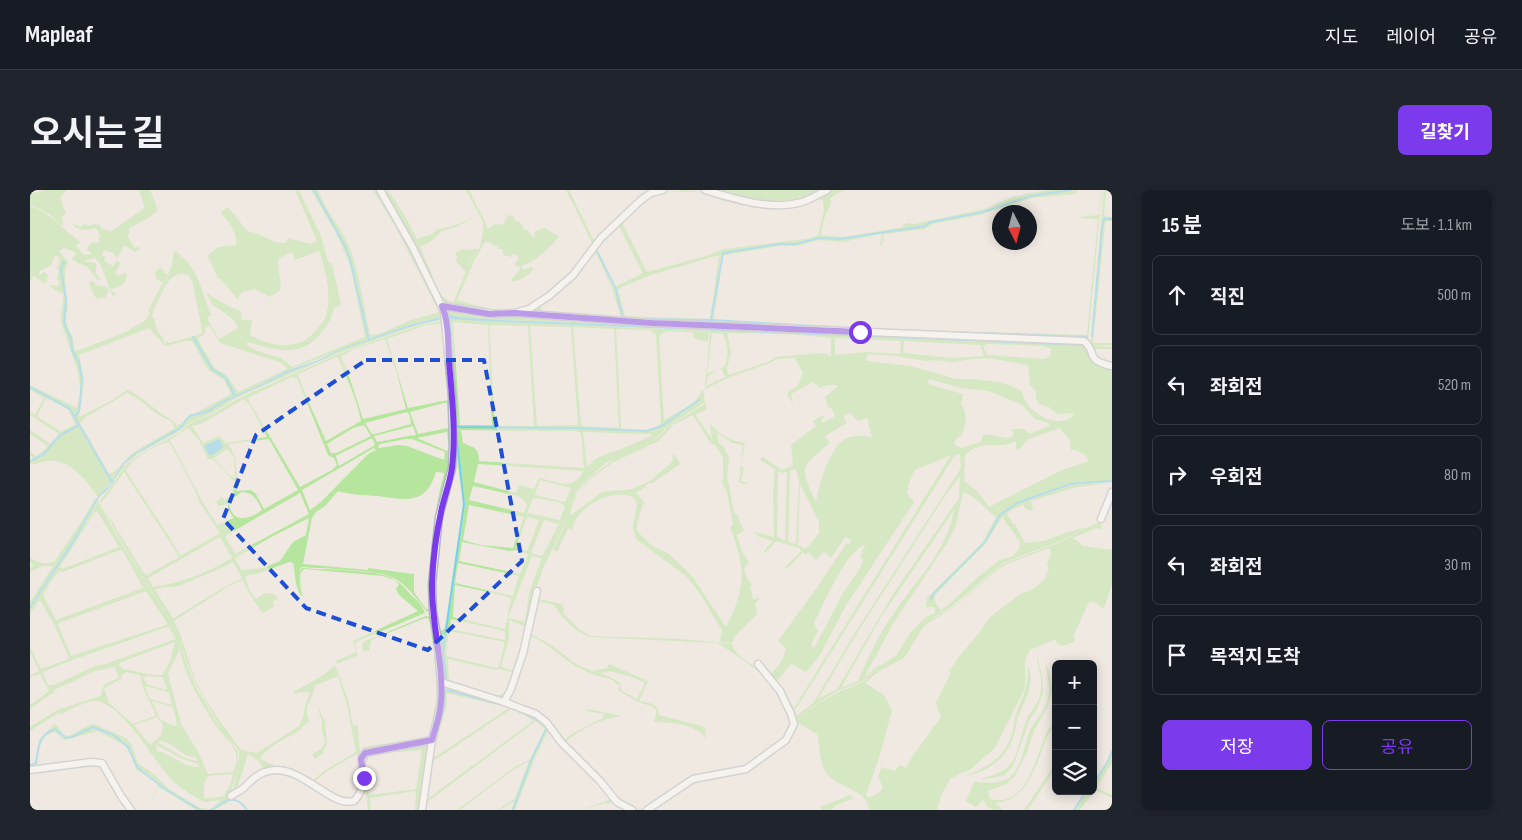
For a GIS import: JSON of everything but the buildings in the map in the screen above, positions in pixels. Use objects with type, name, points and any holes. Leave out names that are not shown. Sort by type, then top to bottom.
[{"type":"street","points":[[380,190],[442,306],[448,342],[453,441],[452,468],[441,508],[432,584],[433,612],[441,682],[441,705],[432,740],[422,810]]},
{"type":"street","points":[[515,313],[529,309],[549,296],[578,270],[596,244],[612,227],[647,196],[663,190]]},
{"type":"street","points":[[705,190],[748,202],[786,204],[807,200],[827,190]]},
{"type":"street","points":[[442,306],[490,314],[515,313],[652,323],[1084,341],[1087,342],[1091,355],[1096,361],[1112,366]]},
{"type":"street","points":[[1102,519],[1112,492]]},
{"type":"street","points":[[504,702],[511,690],[523,653],[537,591]]},
{"type":"street","points":[[647,810],[693,779],[746,769],[786,740],[794,724],[792,714],[780,691],[758,664]]},
{"type":"street","points":[[441,682],[504,702],[542,718],[561,742],[600,781],[617,802],[632,810]]},
{"type":"street","points":[[231,796],[256,776],[266,771],[282,770],[300,777],[339,800],[354,801],[363,786],[361,759],[365,753],[432,740]]},
{"type":"street","points":[[30,770],[91,762],[102,763],[131,810]]},
{"type":"highlighted area","points":[[366,360],[484,360],[522,561],[428,650],[306,608],[223,519],[256,435]]},
{"type":"green space","points":[[45,190],[67,190],[60,198],[66,214],[62,216],[62,226],[49,214],[30,204],[30,194]]},
{"type":"green space","points":[[139,190],[150,190],[158,210],[150,217],[129,228],[129,234],[127,235],[134,248],[139,247],[140,249],[135,252],[124,245],[118,257],[114,256],[114,253],[104,250],[102,255],[106,257],[104,261],[113,266],[117,260],[121,263],[115,273],[119,276],[124,273],[128,274],[123,285],[111,289],[111,291],[100,264],[87,249],[91,243],[99,243],[98,239],[100,236],[96,228],[80,229],[72,224],[82,227],[85,223],[88,226],[95,224],[100,225],[102,229],[111,231],[145,208]]},
{"type":"green space","points":[[295,190],[299,190],[321,236],[328,262],[332,264],[341,305],[334,308],[330,320],[322,332],[314,341],[306,346],[288,350],[268,348],[248,342],[246,344],[258,351],[281,358],[292,367],[365,337],[350,265],[335,231],[311,190],[314,190],[350,259],[369,339],[286,371],[258,386],[222,401],[208,410],[194,414],[231,394],[224,380],[208,370],[192,341],[166,346],[165,341],[168,343],[202,333],[193,284],[189,275],[176,275],[172,278],[164,288],[156,306],[163,287],[178,261],[182,257],[188,262],[197,276],[211,315],[207,318],[219,339],[238,328],[233,319],[212,304],[206,293],[241,311],[242,320],[252,320],[250,335],[276,344],[294,344],[310,336],[324,320],[328,309],[327,283],[319,251],[295,260],[292,252],[279,258],[280,290],[270,297],[255,289],[242,292],[237,299],[221,279],[218,279],[208,256],[218,247],[236,245],[234,231],[221,212],[228,207],[248,232],[259,234],[280,243],[285,243],[289,238],[310,244],[317,241]],"holes":[[[210,326],[220,343],[282,363],[287,369],[238,392],[228,377],[214,367],[197,338],[204,335],[206,327]]]},
{"type":"green space","points":[[314,190],[318,190],[324,204],[348,244],[358,277],[370,335],[379,334],[411,320],[439,312],[395,226],[373,190],[377,190],[401,231],[440,309],[443,320],[423,324],[441,319],[440,317],[406,326],[370,339],[351,259]]},
{"type":"green space","points":[[383,190],[388,190],[404,214],[417,239],[432,234],[436,230],[453,226],[477,216],[456,227],[442,231],[430,242],[420,247],[432,278],[442,296],[452,302],[447,303],[442,300]]},
{"type":"green space","points":[[466,190],[470,190],[488,229],[496,223],[504,224],[508,215],[520,222],[534,239],[535,231],[544,228],[559,236],[542,254],[531,262],[522,265],[523,270],[532,267],[533,270],[523,278],[515,281],[512,281],[512,279],[520,270],[519,266],[515,266],[516,261],[519,260],[517,255],[512,254],[512,257],[503,255],[503,249],[498,249],[491,242],[485,242],[475,259],[457,300],[490,309],[522,309],[487,311],[470,309],[453,303],[470,262],[480,247],[483,232],[483,222]]},
{"type":"green space","points":[[566,190],[569,190],[594,241],[610,224],[612,225],[593,245]]},
{"type":"green space","points":[[682,190],[707,192],[745,203],[789,206],[809,201],[831,190],[845,190],[830,199],[831,203],[824,219],[821,235],[843,237],[903,227],[903,225],[908,223],[914,224],[992,206],[992,208],[983,211],[930,221],[925,225],[841,239],[819,238],[796,243],[779,244],[797,244],[819,239],[841,240],[926,226],[930,222],[983,212],[992,209],[992,211],[933,224],[925,229],[884,234],[882,245],[880,246],[882,235],[880,234],[843,242],[819,240],[796,246],[779,246],[725,255],[723,256],[714,319],[741,322],[712,320],[723,253],[721,255],[711,320],[624,317],[615,287],[643,273],[619,226],[596,249],[614,288],[623,318],[711,321],[884,331],[1087,337],[884,330],[763,323],[882,329],[1087,335],[1098,219],[1080,217],[1099,215],[1102,190],[1088,340],[1077,338],[858,331],[711,322],[633,320],[554,316],[528,313],[576,275],[601,240],[643,200],[654,194]],"holes":[[[669,192],[696,192],[737,204],[773,208],[797,206],[820,199],[823,200],[824,211],[818,235],[812,238],[724,249],[706,256],[647,272],[622,223],[651,197]],[[594,254],[597,255],[612,288],[621,317],[543,312],[540,306],[578,275]],[[719,255],[710,319],[625,316],[618,290],[651,275]]]},
{"type":"green space","points":[[712,190],[823,190],[795,202],[761,202]]},
{"type":"green space","points":[[1050,190],[1076,190],[1078,192],[1074,194],[1032,198],[1010,205],[1004,205],[1030,196],[1068,191],[1029,195],[1000,205],[994,205],[1029,193]]},
{"type":"green space","points":[[1104,190],[1106,190],[1104,216],[1112,217],[1112,219],[1103,219],[1112,221],[1106,221],[1105,224],[1093,343],[1112,343],[1112,345],[1091,346]]},
{"type":"green space","points":[[30,205],[48,215],[80,242],[76,246],[84,255],[90,254],[95,258],[84,261],[96,263],[96,274],[101,280],[98,280],[87,267],[72,258],[76,255],[73,251],[64,248],[59,251],[68,262],[65,270],[68,309],[66,315],[67,326],[73,338],[74,349],[77,351],[146,324],[153,316],[157,330],[163,338],[165,346],[149,328],[79,355],[84,380],[79,417],[111,401],[127,390],[171,419],[177,426],[193,413],[180,427],[126,461],[111,481],[70,408],[30,387],[30,385],[77,408],[80,389],[76,365],[61,321],[63,294],[49,286],[57,287],[60,282],[57,280],[59,270],[57,269],[60,258],[55,255],[51,265],[40,271],[39,276],[44,272],[48,275],[46,284],[34,276],[30,281]],"holes":[[[127,393],[137,398],[158,415],[171,421],[175,428],[134,452],[116,470],[109,474],[80,423],[86,417]]]},
{"type":"green space","points":[[464,249],[478,249],[470,261],[466,272],[455,260],[458,258],[455,253]]},
{"type":"green space","points":[[175,250],[181,256],[166,278],[151,318],[146,324],[129,330],[149,316],[150,312],[148,311],[163,282],[156,279],[155,272],[161,268],[167,275],[171,268]]},
{"type":"green space","points":[[91,281],[95,282],[95,285],[107,287],[109,292],[106,294],[106,297],[97,299],[89,284]]},
{"type":"green space","points":[[455,310],[489,316],[616,323],[1084,343],[1089,354],[1096,362],[1112,367],[1112,481],[1070,484],[1017,503],[1000,514],[984,542],[934,592],[931,600],[934,593],[985,543],[1000,515],[1017,504],[1070,485],[1112,483],[1077,487],[1031,501],[1033,510],[1027,510],[1023,505],[1010,511],[1007,514],[1013,524],[1015,524],[1025,543],[1044,541],[1088,527],[1058,542],[1003,563],[952,606],[919,627],[913,633],[902,653],[892,662],[873,672],[863,681],[837,691],[813,706],[796,720],[784,695],[769,676],[783,659],[785,647],[778,641],[846,544],[849,544],[851,540],[845,537],[831,558],[824,552],[816,560],[808,552],[806,555],[803,552],[787,569],[785,567],[801,551],[799,548],[776,541],[765,553],[764,551],[773,541],[757,536],[755,532],[774,537],[773,493],[775,469],[761,461],[761,458],[763,457],[782,470],[793,465],[791,445],[816,426],[813,421],[823,415],[824,417],[821,421],[823,423],[835,416],[832,409],[828,407],[825,397],[837,387],[836,385],[828,385],[820,388],[813,382],[791,394],[793,404],[787,394],[790,390],[797,387],[803,373],[795,358],[777,359],[727,378],[705,389],[710,330],[1084,345],[502,320],[457,317],[449,314],[455,426],[464,504],[442,651],[446,679],[443,651],[465,504],[456,426],[450,320],[454,318],[500,322],[709,331],[708,342],[694,338],[693,332],[666,331],[659,336],[664,420],[694,403],[703,389],[705,402],[666,428],[656,439],[606,463],[588,478],[576,493],[561,532],[544,566],[533,597],[526,637],[510,689],[504,696],[490,697],[454,685],[444,679],[435,613],[434,585],[436,560],[435,589],[440,632],[445,628],[463,505],[456,452],[454,465],[451,358],[447,317],[448,312]],"holes":[[[453,322],[488,325],[492,425],[460,425]],[[489,325],[528,326],[534,426],[495,426]],[[530,326],[571,327],[578,425],[537,426]],[[573,327],[614,329],[619,428],[583,426],[581,424]],[[616,329],[650,330],[656,334],[661,424],[657,427],[642,430],[621,428]],[[712,333],[723,334],[728,354],[726,363],[724,367],[707,374]],[[727,333],[789,334],[831,338],[831,356],[821,353],[776,357],[768,362],[728,375],[727,367],[731,353]],[[835,338],[900,341],[900,354],[866,352],[835,355]],[[904,341],[980,345],[984,356],[952,358],[903,353]],[[988,344],[1042,346],[1052,349],[1049,357],[1044,359],[987,355],[983,346]],[[867,354],[953,362],[988,358],[1028,365],[1030,385],[1036,391],[1036,398],[1039,404],[1049,407],[1057,414],[1074,413],[1073,416],[1066,420],[1050,420],[1028,405],[1022,391],[1004,383],[956,379],[910,366],[866,361]],[[719,369],[722,370],[725,377],[706,386],[708,376]],[[929,379],[961,388],[989,391],[1022,405],[1035,419],[1050,425],[1030,434],[1023,429],[1012,429],[1013,436],[1008,438],[983,434],[981,442],[961,448],[954,444],[957,437],[961,436],[966,420],[961,404],[963,394],[928,384]],[[700,400],[663,426],[647,432],[576,428],[459,428],[456,426],[576,427],[647,431],[662,426],[684,409]],[[850,413],[858,421],[867,418],[872,437],[851,437],[839,444],[834,450],[826,468],[816,502],[807,481],[805,468],[830,443],[825,436],[847,423],[843,416]],[[1060,428],[1070,440],[1071,450],[1082,453],[1089,461],[1060,471],[989,507],[977,491],[964,481],[965,455],[978,447],[1013,442],[1016,442],[1016,449],[1019,450],[1028,439]],[[461,430],[577,431],[581,433],[584,468],[479,461],[477,450],[463,443]],[[583,432],[651,434],[651,436],[599,457],[587,466]],[[960,454],[961,468],[853,636],[814,702],[797,716],[795,710],[955,455]],[[951,455],[794,708],[777,681],[791,664],[806,672],[820,655],[845,607],[914,502],[907,493],[915,470]],[[478,464],[584,471],[575,482],[564,484],[539,478],[534,489],[519,485],[516,493],[474,482]],[[796,469],[799,481],[796,544],[788,542],[790,471]],[[778,471],[787,472],[785,541],[777,537]],[[960,476],[959,498],[895,591],[837,689],[818,699],[857,633],[945,496]],[[540,480],[571,488],[565,502],[535,495]],[[800,484],[819,522],[819,533],[806,549],[798,545]],[[473,486],[518,496],[527,505],[524,513],[469,500]],[[963,492],[996,517],[982,543],[927,598],[926,607],[933,607],[935,613],[926,617],[911,632],[896,656],[874,669],[864,678],[894,622],[947,543],[956,525]],[[533,498],[559,502],[565,506],[560,520],[527,513]],[[469,505],[524,517],[513,548],[481,545],[463,540]],[[954,510],[951,525],[938,553],[887,624],[858,681],[841,688],[881,617]],[[527,517],[539,520],[527,551],[516,548]],[[1002,517],[1020,542],[1019,549],[1013,556],[1000,560],[941,610],[935,602],[935,595],[986,543]],[[544,520],[559,524],[542,556],[531,553]],[[462,542],[509,551],[517,550],[528,554],[520,574],[459,561]],[[865,544],[860,557],[863,559],[861,567],[843,593],[814,648],[811,645],[818,631],[814,623],[836,579],[857,549]],[[532,556],[541,560],[529,593],[525,622],[508,618]],[[458,563],[519,576],[513,596],[455,583]],[[455,585],[506,596],[511,599],[505,629],[453,617]],[[451,619],[505,631],[505,640],[450,629]],[[509,620],[524,626],[523,637],[513,671],[501,667],[509,638]],[[449,631],[505,642],[497,668],[447,656]],[[448,659],[496,670],[499,669],[512,672],[513,674],[503,694],[495,696],[456,684],[449,679]]]},
{"type":"green space","points":[[443,321],[451,439],[449,470],[430,610],[427,612],[408,589],[394,578],[363,571],[302,567],[300,568],[299,583],[303,597],[298,590],[293,563],[289,562],[260,573],[245,576],[250,591],[256,599],[264,594],[272,593],[276,596],[277,599],[273,602],[274,607],[262,613],[247,590],[243,580],[229,586],[174,621],[200,689],[216,716],[241,750],[257,753],[299,726],[310,692],[294,694],[293,692],[322,676],[335,665],[348,699],[353,726],[357,725],[358,728],[361,783],[357,754],[327,771],[313,783],[311,782],[324,771],[356,752],[347,705],[338,676],[314,686],[313,695],[307,710],[309,722],[297,732],[272,747],[260,758],[279,768],[274,768],[235,791],[233,791],[239,751],[221,729],[197,686],[186,660],[179,635],[118,536],[102,506],[143,572],[147,575],[179,557],[124,472],[102,502],[102,505],[100,501],[126,465],[139,455],[179,433],[191,423],[215,413],[237,399],[341,353],[421,325]],"holes":[[[441,324],[448,400],[408,408],[387,339],[426,325]],[[385,339],[397,373],[406,409],[363,419],[341,357],[352,350]],[[336,357],[351,389],[361,421],[326,441],[298,374]],[[292,377],[297,378],[328,455],[334,458],[337,465],[332,470],[300,487],[247,398]],[[244,399],[250,405],[267,437],[226,443],[219,436],[203,443],[192,426],[201,424]],[[447,403],[448,428],[418,434],[410,412]],[[407,412],[410,416],[411,424],[372,434],[365,423]],[[364,425],[371,436],[336,453],[331,453],[327,444],[353,428]],[[413,426],[416,435],[377,442],[374,436]],[[188,428],[199,440],[208,459],[213,459],[235,482],[232,494],[226,500],[221,497],[216,502],[219,506],[227,504],[234,518],[217,525],[170,440]],[[447,432],[449,449],[447,451],[417,438]],[[372,438],[375,445],[339,466],[337,455]],[[269,439],[298,490],[264,509],[256,494],[251,490],[238,491],[235,489],[237,479],[235,456],[228,444]],[[412,439],[445,452],[444,460],[407,446],[378,447],[380,444]],[[170,443],[200,503],[219,534],[180,556],[126,471],[132,462],[163,444]],[[374,448],[376,450],[368,454],[321,502],[310,510],[302,490]],[[227,449],[234,457],[235,478],[229,475],[214,458]],[[436,472],[444,473],[432,538],[429,609],[426,609],[414,592],[414,574],[368,568],[368,570],[303,564],[312,518],[338,491],[405,499],[420,496],[426,491]],[[242,492],[246,492],[257,500],[262,510],[252,516],[241,518],[233,514],[229,502]],[[300,493],[309,514],[235,554],[225,536]],[[309,518],[306,535],[293,542],[280,561],[263,568],[242,570],[235,560],[273,536]],[[220,537],[232,558],[214,568],[174,583],[153,587],[148,578]],[[233,562],[242,578],[173,618],[155,590],[178,586]],[[248,754],[258,760],[263,768],[237,789]]]},
{"type":"green space","points":[[419,325],[341,352],[236,398],[214,412],[191,422],[178,432],[138,454],[126,464],[99,500],[120,469],[133,456],[181,429],[190,417],[209,412],[223,402],[341,350]]},
{"type":"green space","points":[[1091,346],[1112,347],[1112,349],[1093,349],[1099,358],[1112,364],[1098,359]]},
{"type":"green space","points":[[30,388],[70,409],[78,425],[59,436],[44,453],[30,460],[33,458],[30,455],[30,451],[36,456],[47,448],[46,445],[30,434],[30,430],[50,444],[59,434],[30,415],[30,412],[35,415],[44,398],[30,390]],"holes":[[[46,398],[68,409],[75,424],[61,432],[37,416]]]},
{"type":"green space","points":[[706,403],[706,410],[695,414],[712,439],[710,423],[726,437],[745,443],[741,466],[744,467],[741,481],[752,485],[740,483],[739,481],[743,445],[732,443],[717,432],[718,442],[724,447],[729,458],[727,475],[734,513],[738,515],[744,530],[737,535],[742,552],[749,562],[744,569],[752,585],[750,588],[754,600],[757,597],[760,599],[755,603],[757,614],[736,635],[732,643],[720,642],[722,630],[698,591],[686,576],[636,539],[633,528],[637,502],[633,497],[618,494],[596,501],[578,517],[572,530],[568,528],[557,552],[553,550],[562,532],[572,502],[589,478],[616,458],[657,439],[667,428]],"holes":[[[693,415],[711,444],[714,444],[723,457],[723,481],[721,481],[727,492],[733,525],[730,528],[741,566],[740,589],[733,614],[726,627],[692,576],[669,554],[651,545],[637,531],[637,523],[644,502],[636,493],[680,464],[674,453],[672,462],[650,481],[632,489],[602,492],[570,514],[578,494],[590,479],[612,463],[660,440],[673,425]]]},
{"type":"green space","points":[[78,425],[111,481],[98,497],[74,469],[61,462],[50,461],[30,465],[30,461],[45,454],[59,437]]},
{"type":"green space","points":[[454,472],[444,513],[436,560],[438,535]]},
{"type":"green space","points":[[96,497],[95,504],[30,606],[30,602],[53,566],[43,566],[30,572],[30,568],[34,566],[30,562],[30,557],[41,563],[55,561]]},
{"type":"green space","points":[[98,501],[117,536],[179,635],[185,660],[196,687],[216,722],[238,752],[238,765],[227,804],[212,810],[228,800],[210,810],[200,810],[165,788],[139,767],[129,747],[113,735],[93,727],[72,737],[64,735],[69,736],[91,724],[96,725],[126,738],[132,746],[138,763],[156,776],[169,789],[200,808],[211,809],[221,800],[202,801],[175,783],[136,732],[116,711],[106,704],[92,701],[83,704],[60,714],[58,713],[30,731],[30,727],[57,710],[101,696],[104,685],[119,677],[114,667],[95,671],[54,690],[54,693],[30,709],[30,705],[49,691],[40,674],[30,677],[30,675],[39,671],[30,652],[30,647],[41,669],[69,658],[53,622],[41,602],[38,602],[30,614],[30,609],[73,544]],"holes":[[[97,511],[119,547],[62,569],[60,567]],[[120,550],[123,551],[143,588],[56,620],[43,595],[59,571],[63,572]],[[146,591],[167,623],[166,625],[71,656],[58,625],[59,623]],[[167,627],[169,627],[176,639],[95,666],[54,685],[48,685],[43,672]],[[175,642],[170,662],[162,675],[123,669],[119,665],[121,662]],[[180,649],[185,668],[199,699],[216,726],[235,750],[237,758],[233,772],[208,774],[197,750],[181,724],[168,674]],[[126,672],[140,675],[143,688],[155,716],[133,724],[109,703],[104,688],[121,679],[122,675]],[[147,676],[163,677],[167,690],[148,685],[143,678]],[[145,686],[169,692],[172,705],[150,699]],[[152,701],[173,707],[177,725],[174,726],[160,719]],[[157,717],[163,725],[161,736],[150,745],[134,725]],[[160,741],[170,744],[187,755],[196,757],[197,761],[185,758],[158,743]],[[156,745],[183,759],[198,764],[200,767],[188,765],[157,751]],[[233,774],[224,796],[204,798],[204,784],[208,776]]]},
{"type":"green space","points":[[1100,521],[1102,529],[1096,528],[1073,538],[1083,546],[1112,550],[1112,584],[1104,608],[1100,607],[1097,603],[1090,602],[1088,604],[1073,637],[1075,639],[1074,642],[1062,646],[1056,642],[1056,639],[1030,650],[1025,665],[1024,690],[995,748],[971,769],[951,778],[942,793],[937,810],[869,810],[863,796],[829,776],[822,765],[817,734],[795,721],[814,706],[838,692],[863,682],[874,672],[892,662],[902,653],[913,633],[919,627],[953,607],[1003,564],[1058,543]],"holes":[[[1050,548],[1051,554],[1047,564],[1049,570],[1045,575],[1046,578],[1035,588],[1019,595],[989,618],[980,632],[960,655],[949,672],[951,673],[936,703],[941,717],[906,768],[900,765],[895,771],[882,767],[878,776],[883,788],[880,792],[868,798],[866,795],[880,755],[892,710],[884,695],[865,683],[879,671],[904,658],[924,626],[954,607],[1000,568]]]},
{"type":"green space","points":[[302,568],[359,571],[381,574],[394,580],[383,576],[304,569],[300,574],[301,591],[299,576]]},
{"type":"green space","points":[[396,581],[417,601],[425,613],[358,641],[355,645],[358,655],[337,664],[336,661],[356,652],[353,641],[418,611],[399,595],[396,589],[399,584]]},
{"type":"green space","points":[[544,600],[562,604],[564,608],[563,613],[579,629],[590,636],[682,639],[732,644],[739,655],[768,679],[780,694],[789,710],[792,718],[792,725],[789,733],[779,744],[754,762],[743,768],[737,770],[721,772],[746,766],[757,759],[782,740],[791,726],[791,720],[783,700],[758,671],[717,643],[590,637],[569,624],[554,605],[542,602],[537,604]]},
{"type":"green space","points":[[537,604],[531,634],[551,645],[576,664],[592,671],[607,668],[609,664],[648,681],[639,701],[655,706],[659,711],[659,715],[705,727],[706,739],[697,730],[690,727],[675,723],[654,722],[657,711],[653,707],[639,702],[619,691],[619,686],[613,681],[580,668],[541,641],[528,635]],"holes":[[[609,671],[632,677],[645,683],[637,699],[622,691],[619,683],[614,679],[600,673]]]},
{"type":"green space","points":[[426,616],[431,617],[435,636],[439,697],[437,714],[430,736],[426,738],[429,735],[437,697],[434,651],[429,619],[425,618],[371,640],[369,650],[364,652],[362,645],[363,642]]},
{"type":"green space","points":[[1037,655],[1042,676],[1043,693],[1037,709],[1030,719],[1013,766],[1005,775],[982,780],[1004,770],[1014,758],[1028,716],[1038,701],[1041,692],[1041,678]]},
{"type":"green space","points":[[1046,663],[1052,690],[1048,706],[1034,731],[1027,752],[1015,776],[1006,784],[988,791],[990,799],[1002,800],[1012,796],[1021,789],[1033,769],[1046,734],[1052,725],[1030,779],[1016,795],[996,803],[1002,810],[994,810],[986,806],[983,800],[976,807],[966,801],[974,782],[992,783],[1001,781],[1009,778],[1014,773],[1023,754],[1031,728],[1047,702],[1049,689]]},
{"type":"green space","points":[[1028,665],[1031,679],[1029,690],[1018,717],[1014,736],[1006,752],[989,767],[965,776],[988,765],[1005,750],[1025,691],[1028,679]]},
{"type":"green space","points":[[445,686],[505,703],[514,707],[451,690],[447,691],[500,704],[529,716],[547,728],[547,726],[526,713],[540,719],[547,724],[567,751],[599,781],[612,798],[612,801],[608,804],[579,810],[607,801],[610,798],[597,781],[566,751],[549,730],[536,755],[515,810],[513,810],[532,758],[512,810],[514,801],[498,810],[515,798],[529,761],[514,769],[460,810],[457,810],[516,766],[530,760],[545,729],[536,721],[426,803],[424,810],[430,759]],"holes":[[[447,693],[509,708],[432,759],[447,703]],[[511,709],[533,721],[426,800],[432,762]],[[546,729],[546,732],[532,758]]]},
{"type":"green space","points":[[316,703],[325,722],[327,744],[322,754],[315,759],[312,754],[321,749],[325,742],[322,721]]},
{"type":"green space","points":[[587,709],[622,716],[606,719],[592,725],[565,742],[622,802],[638,809],[645,808],[686,781],[713,772],[644,810],[635,810],[621,804],[562,742],[573,733],[603,718],[604,714],[587,711]]},
{"type":"green space","points":[[54,724],[64,735],[55,729],[45,735],[40,743],[36,763],[30,765],[35,762],[39,740]]},
{"type":"green space","points":[[90,728],[98,729],[123,742],[128,747],[138,768],[164,789],[199,810],[159,787],[146,810],[158,787],[157,784],[136,769],[128,749],[124,745],[98,731],[64,740],[55,732],[46,736],[52,730],[55,730],[64,738],[69,738]]},
{"type":"green space","points":[[421,739],[363,751],[362,747]]},
{"type":"green space","points":[[428,744],[419,810],[415,810],[416,793],[414,791],[370,798],[371,810],[368,810],[363,766],[368,755]],"holes":[[[422,750],[416,789],[369,795],[365,766],[369,757],[384,753]]]},
{"type":"green space","points":[[1112,752],[1112,763],[1097,786],[1097,778]]},
{"type":"green space","points":[[38,758],[37,767],[30,768],[30,766],[37,764]]},
{"type":"green space","points":[[1052,766],[1052,773],[1028,810],[1024,810]]},
{"type":"green space","points":[[1097,788],[1112,795],[1112,798],[1097,791]]},
{"type":"green space","points":[[850,795],[854,798],[830,810],[822,810],[820,807]]},
{"type":"green space","points":[[1084,795],[1091,795],[1080,810],[1074,810]]},
{"type":"water","points":[[449,314],[457,317],[502,320],[1080,344],[1084,346],[500,322],[449,319]]},
{"type":"water","points":[[441,317],[441,319],[406,328],[341,350],[317,362],[287,373],[224,402],[209,412],[190,417],[181,429],[136,454],[124,464],[107,490],[100,496],[73,544],[30,609],[30,606],[71,543],[99,495],[109,485],[123,463],[135,453],[180,427],[189,415],[208,410],[222,401],[258,386],[286,371],[316,361],[341,349],[406,326]]},
{"type":"water","points":[[219,439],[223,446],[222,449],[210,456],[204,446]]},
{"type":"waterway","points":[[314,190],[345,246],[350,259],[369,340]]},
{"type":"waterway","points":[[711,320],[723,253],[779,244],[796,244],[819,238],[841,239],[925,226],[930,222],[983,212],[1030,196],[1071,190]]},
{"type":"waterway","points":[[1092,336],[1102,227],[1104,219],[1112,219]]},
{"type":"waterway","points":[[596,249],[615,287],[623,318],[627,318]]},
{"type":"waterway","points":[[64,262],[61,269],[66,300],[64,323],[71,339],[72,350],[79,363],[82,378],[79,411],[75,416]]},
{"type":"waterway","points":[[449,319],[453,369]]},
{"type":"waterway","points":[[641,319],[711,320],[834,327]]},
{"type":"waterway","points":[[914,331],[929,331]]},
{"type":"waterway","points":[[976,333],[1087,337]]},
{"type":"waterway","points":[[193,337],[212,369],[226,378],[235,396]]},
{"type":"waterway","points":[[30,387],[70,409],[112,482]]},
{"type":"waterway","points":[[455,426],[647,431],[662,426],[699,400]]},
{"type":"waterway","points":[[30,461],[44,454],[59,436],[79,425]]},
{"type":"waterway","points":[[446,678],[443,651],[464,504],[456,431]]},
{"type":"waterway","points":[[931,599],[934,593],[985,542],[1000,515],[1017,503],[1070,484],[1112,481]]},
{"type":"waterway","points":[[447,691],[496,703]]},
{"type":"waterway","points":[[526,714],[540,721]]},
{"type":"waterway","points":[[30,765],[36,763],[40,743],[49,732],[55,729],[66,738],[93,727],[113,735],[128,747],[138,768],[165,789],[200,810]]},
{"type":"waterway","points":[[513,810],[532,758],[547,727]]},
{"type":"waterway","points":[[1097,778],[1112,751]]},
{"type":"waterway","points":[[1074,810],[1083,795]]},
{"type":"waterway","points":[[211,810],[228,800]]},
{"type":"waterway","points":[[230,800],[240,802],[247,810]]},
{"type":"route","points":[[364,778],[361,759],[365,753],[432,740],[441,705],[441,682],[433,612],[432,584],[441,508],[452,468],[453,441],[452,395],[446,323],[442,306],[495,314],[515,313],[652,323],[710,324],[860,332]]}]
